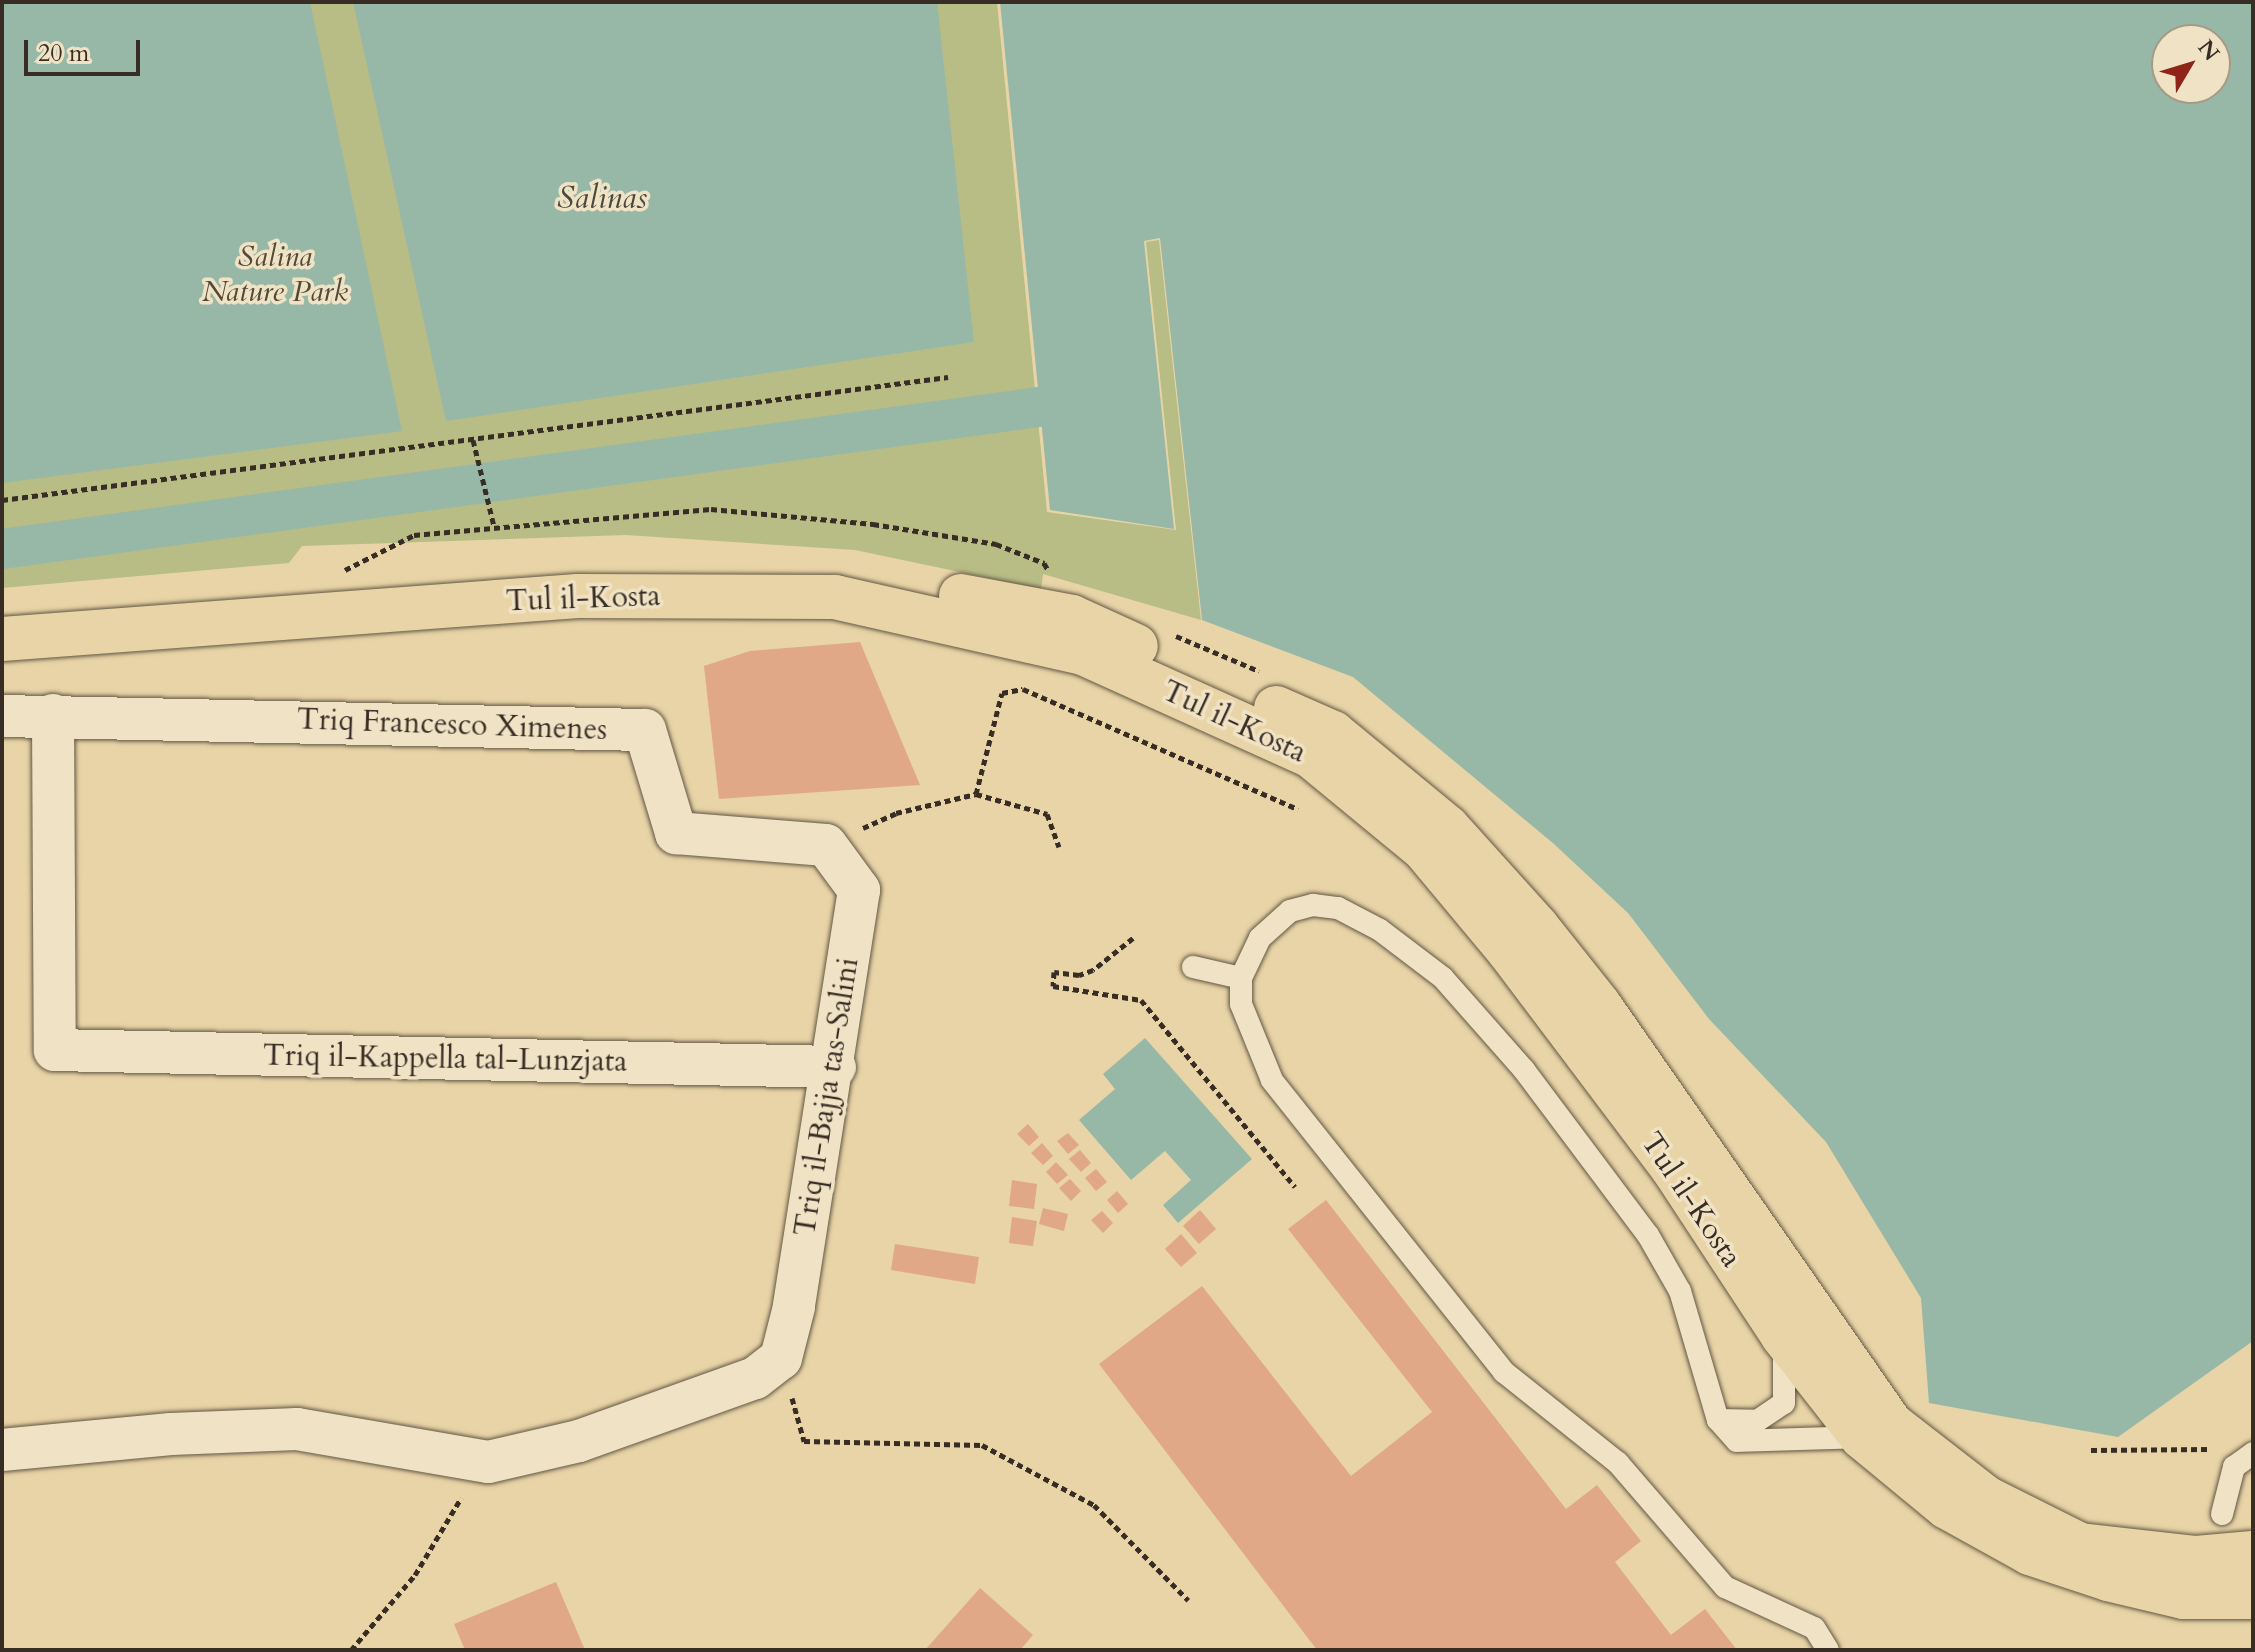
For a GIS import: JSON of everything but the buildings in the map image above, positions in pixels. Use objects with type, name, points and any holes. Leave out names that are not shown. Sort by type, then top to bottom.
[{"type":"highway","name":"Tul il-Kosta","points":[[2,610],[444,581],[833,572],[1072,617],[1333,733],[1447,827],[1599,1005],[1891,1424],[1986,1498],[2080,1545],[2196,1558],[2253,1553]]},
{"type":"highway","name":"Tul il-Kosta","points":[[2,639],[577,596],[835,597],[1083,653],[1311,756],[1424,849],[1509,951],[1672,1167],[1783,1336],[1862,1437],[1947,1507],[2030,1553],[2183,1597],[2253,1597]]},
{"type":"street","name":"Triq il-Kappella tal-Lunzjata","points":[[53,715],[55,1050],[835,1067]]},
{"type":"street","name":"Triq Francesco Ximenes","points":[[2,716],[645,730],[676,833],[826,845]]},
{"type":"street","name":"Triq il-Bajja tas-Salini","points":[[781,1358],[835,1067],[859,890],[826,845]]},
{"type":"street","points":[[2,1450],[171,1434],[297,1429],[488,1462],[579,1441],[741,1384],[781,1358]]},
{"type":"lane","points":[[1828,1650],[1814,1628],[1725,1587],[1618,1463],[1504,1372],[1272,1080],[1247,1027],[1241,978],[1250,954],[1275,921],[1313,905],[1358,918],[1443,978],[1524,1070],[1648,1235],[1680,1291],[1718,1420],[1737,1441],[1862,1437]]},
{"type":"lane","points":[[1193,967],[1241,978]]},
{"type":"lane","points":[[1718,1420],[1757,1421],[1784,1403],[1788,1380],[1783,1336]]},
{"type":"lane","points":[[2222,1514],[2234,1467],[2253,1453]]},
{"type":"path","points":[[2,500],[948,377]]},
{"type":"path","points":[[473,440],[494,526]]},
{"type":"path","points":[[300,590],[414,535],[711,509],[873,524],[996,544],[1044,563],[1072,617]]},
{"type":"path","points":[[976,794],[1002,693],[1023,689],[1298,809]]},
{"type":"path","points":[[896,813],[976,794],[1047,814],[1059,847]]},
{"type":"path","points":[[1133,938],[1093,970],[1079,975],[1054,972],[1053,986],[1141,1000],[1295,1187]]},
{"type":"path","points":[[781,1358],[804,1441],[982,1445],[1094,1505],[1188,1600]]},
{"type":"path","points":[[2091,1450],[2201,1447],[2216,1451],[2234,1467]]},
{"type":"path","points":[[351,1650],[415,1575],[488,1462]]},
{"type":"green space","name":"Salina Nature Park","points":[[2,2],[997,2],[1047,512],[1176,530],[1146,242],[1159,240],[1201,620],[1043,574],[1041,589],[855,550],[626,535],[302,546],[289,563],[2,588]]},
{"type":"water","points":[[2,2],[310,2],[402,431],[2,483]]},
{"type":"water","name":"Salinas","points":[[353,2],[937,2],[974,342],[446,421]]},
{"type":"water","points":[[1000,2],[2253,2],[2253,1341],[2118,1437],[1929,1403],[1921,1298],[1826,1142],[1709,1019],[1628,913],[1554,844],[1353,677],[1202,620],[1160,238],[1144,241],[1174,529],[1050,510]]},
{"type":"water","points":[[1145,1038],[1252,1159],[1178,1223],[1163,1205],[1191,1180],[1165,1151],[1131,1180],[1079,1120],[1115,1089],[1103,1074]]},
{"type":"waterway","points":[[2,549],[1039,407]]}]
